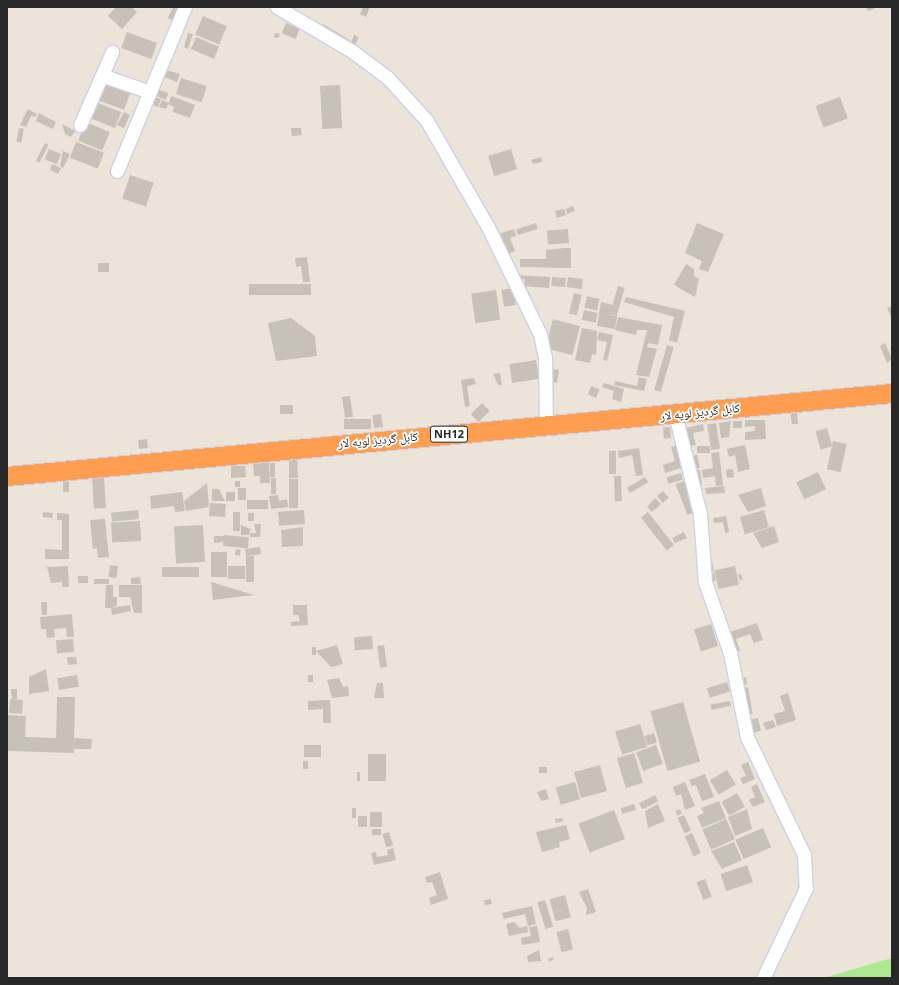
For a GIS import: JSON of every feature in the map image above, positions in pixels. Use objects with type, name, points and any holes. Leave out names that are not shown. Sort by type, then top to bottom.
[{"type":"highway","name":"کابل گردیز لویه لار","points":[[7,476],[359,441],[546,427],[892,393]]},
{"type":"street","points":[[117,171],[147,91],[185,7]]},
{"type":"street","points":[[277,7],[352,51],[388,78],[427,121],[488,227],[540,334],[545,358],[546,427]]},
{"type":"street","points":[[80,125],[104,76],[112,52]]},
{"type":"street","points":[[104,76],[147,91]]},
{"type":"street","points":[[675,414],[700,514],[705,582],[730,653],[747,737],[804,856],[806,888],[763,978]]},
{"type":"green space","points":[[892,958],[892,978],[823,978]]},
{"type":"building","points":[[116,7],[132,7],[137,12],[122,29],[108,16]]},
{"type":"building","points":[[173,7],[180,7],[174,21],[168,18]]},
{"type":"building","points":[[363,7],[370,7],[366,17],[360,14]]},
{"type":"building","points":[[866,7],[878,7],[868,11]]},
{"type":"building","points":[[203,16],[227,26],[219,45],[195,34]]},
{"type":"building","points":[[286,23],[300,29],[296,39],[282,33]]},
{"type":"building","points":[[323,24],[350,40],[345,48],[318,32]]},
{"type":"building","points":[[127,32],[157,43],[151,59],[121,48]]},
{"type":"building","points":[[188,33],[193,34],[188,49],[184,47]]},
{"type":"building","points":[[275,33],[280,34],[278,38],[274,37]]},
{"type":"building","points":[[354,35],[359,37],[355,45],[351,43]]},
{"type":"building","points":[[196,37],[219,47],[214,59],[191,49]]},
{"type":"building","points":[[166,70],[180,74],[177,82],[164,77]]},
{"type":"building","points":[[181,78],[207,86],[202,102],[176,94]]},
{"type":"building","points":[[104,80],[131,90],[124,110],[97,100]]},
{"type":"building","points":[[340,85],[342,128],[322,129],[320,86]]},
{"type":"building","points":[[157,89],[168,93],[166,100],[155,96]]},
{"type":"building","points":[[171,96],[195,105],[190,118],[173,112],[174,107],[168,104],[166,109],[159,107],[162,100],[169,103]]},
{"type":"building","points":[[153,97],[161,99],[158,107],[150,104]]},
{"type":"building","points":[[840,97],[848,119],[823,128],[816,106]]},
{"type":"building","points":[[95,102],[121,112],[115,128],[89,118]]},
{"type":"building","points":[[28,109],[37,114],[35,117],[31,116],[26,127],[20,125]]},
{"type":"building","points":[[124,112],[130,115],[124,128],[117,125]]},
{"type":"building","points":[[39,113],[56,122],[53,129],[36,121]]},
{"type":"building","points":[[86,122],[110,132],[102,151],[78,140]]},
{"type":"building","points":[[62,124],[75,131],[71,137],[65,134]]},
{"type":"building","points":[[19,128],[24,129],[21,143],[16,142]]},
{"type":"building","points":[[291,128],[301,128],[302,135],[292,136]]},
{"type":"building","points":[[76,142],[104,153],[98,169],[70,158]]},
{"type":"building","points":[[45,143],[49,145],[39,163],[36,161]]},
{"type":"building","points":[[49,149],[61,154],[57,164],[45,159]]},
{"type":"building","points":[[511,149],[517,169],[494,176],[488,156]]},
{"type":"building","points":[[63,151],[70,154],[63,168],[60,166]]},
{"type":"building","points":[[541,157],[542,162],[533,164],[531,160]]},
{"type":"building","points":[[52,164],[61,168],[58,174],[50,170]]},
{"type":"building","points":[[130,175],[154,183],[146,207],[122,199]]},
{"type":"building","points":[[573,206],[575,211],[567,214],[566,209]]},
{"type":"building","points":[[564,209],[566,215],[557,218],[555,211]]},
{"type":"building","points":[[536,223],[538,229],[518,235],[516,229]]},
{"type":"building","points":[[697,223],[724,234],[708,272],[699,269],[702,261],[685,253]]},
{"type":"building","points":[[514,229],[516,236],[510,238],[515,251],[505,255],[498,234]]},
{"type":"building","points":[[568,229],[569,243],[548,244],[547,230]]},
{"type":"building","points":[[571,248],[571,268],[520,267],[520,259],[546,259],[546,250]]},
{"type":"building","points":[[307,257],[310,282],[303,282],[301,266],[296,267],[295,258]]},
{"type":"building","points":[[98,263],[109,263],[109,272],[98,272]]},
{"type":"building","points":[[686,264],[694,269],[694,276],[699,279],[695,297],[674,285]]},
{"type":"building","points":[[517,275],[550,277],[549,288],[524,286],[525,279],[517,279]]},
{"type":"building","points":[[552,277],[566,278],[565,287],[551,286]]},
{"type":"building","points":[[568,277],[583,279],[581,289],[567,287]]},
{"type":"building","points":[[249,284],[311,284],[311,295],[249,295]]},
{"type":"building","points":[[618,286],[625,288],[617,316],[610,314]]},
{"type":"building","points":[[513,288],[516,305],[504,307],[501,290]]},
{"type":"building","points":[[496,290],[500,320],[475,323],[471,293]]},
{"type":"building","points":[[529,292],[535,309],[531,310],[525,293]]},
{"type":"building","points":[[574,293],[582,295],[577,315],[569,313]]},
{"type":"building","points":[[587,296],[600,299],[597,311],[584,308]]},
{"type":"building","points":[[626,297],[685,311],[677,343],[669,340],[674,317],[624,302]]},
{"type":"building","points":[[601,302],[613,305],[611,315],[617,316],[615,329],[597,326]]},
{"type":"building","points":[[892,306],[892,319],[887,308]]},
{"type":"building","points":[[584,310],[598,313],[596,323],[582,320]]},
{"type":"building","points":[[618,317],[662,325],[658,345],[648,343],[647,347],[657,349],[649,377],[636,375],[647,330],[637,330],[636,335],[615,330]]},
{"type":"building","points":[[291,318],[315,336],[317,356],[276,361],[268,323]]},
{"type":"building","points":[[553,319],[580,326],[572,355],[545,348]]},
{"type":"building","points":[[582,328],[597,331],[596,355],[592,354],[590,363],[575,360]]},
{"type":"building","points":[[599,332],[613,335],[607,361],[603,360],[607,342],[597,340]]},
{"type":"building","points":[[885,343],[892,359],[887,363],[880,346]]},
{"type":"building","points":[[667,345],[674,347],[661,392],[654,390]]},
{"type":"building","points":[[536,360],[539,379],[512,383],[509,364]]},
{"type":"building","points":[[552,369],[559,370],[557,383],[551,382]]},
{"type":"building","points":[[500,373],[502,385],[498,385],[493,374]]},
{"type":"building","points":[[639,377],[647,379],[644,391],[614,385],[615,381],[637,386]]},
{"type":"building","points":[[474,378],[476,384],[467,386],[470,406],[465,407],[461,380]]},
{"type":"building","points":[[604,383],[624,389],[621,402],[612,399],[614,391],[602,387]]},
{"type":"building","points":[[591,386],[599,389],[596,398],[588,394]]},
{"type":"building","points":[[350,396],[353,417],[345,418],[342,397]]},
{"type":"building","points":[[482,403],[490,411],[478,422],[471,414]]},
{"type":"building","points":[[280,405],[293,405],[293,414],[280,414]]},
{"type":"building","points":[[797,411],[798,424],[792,424],[790,412]]},
{"type":"building","points":[[381,414],[383,427],[374,428],[372,415]]},
{"type":"building","points":[[344,419],[371,419],[371,429],[344,429]]},
{"type":"building","points":[[745,420],[765,420],[766,439],[745,440],[745,432],[755,431],[755,426],[745,427]]},
{"type":"building","points":[[731,421],[729,437],[721,438],[719,423]]},
{"type":"building","points":[[733,421],[742,421],[742,428],[733,428]]},
{"type":"building","points":[[716,423],[720,449],[711,450],[707,424]]},
{"type":"building","points":[[703,424],[704,431],[693,433],[696,445],[690,446],[686,428]]},
{"type":"building","points":[[670,427],[671,438],[664,439],[663,428]]},
{"type":"building","points":[[827,428],[832,446],[821,450],[815,431]]},
{"type":"building","points":[[147,439],[148,448],[139,449],[138,440]]},
{"type":"building","points":[[833,441],[847,444],[841,472],[827,469]]},
{"type":"building","points":[[678,445],[684,467],[665,473],[663,465],[675,461],[671,447]]},
{"type":"building","points":[[745,445],[750,469],[738,472],[735,455],[729,457],[727,449]]},
{"type":"building","points":[[697,446],[710,446],[710,453],[697,453]]},
{"type":"building","points":[[639,448],[643,475],[636,476],[632,455],[619,458],[618,451]]},
{"type":"building","points":[[609,451],[616,451],[616,474],[609,474]]},
{"type":"building","points":[[719,452],[723,485],[716,486],[715,476],[703,478],[702,470],[713,468],[711,453]]},
{"type":"building","points":[[274,453],[297,453],[298,478],[289,478],[289,461],[274,461]]},
{"type":"building","points":[[697,455],[700,468],[694,469],[692,456]]},
{"type":"building","points":[[269,462],[270,483],[260,483],[260,476],[254,476],[253,463]]},
{"type":"building","points":[[270,463],[275,463],[275,477],[270,477]]},
{"type":"building","points":[[231,466],[245,466],[246,477],[231,478]]},
{"type":"building","points":[[733,469],[734,477],[727,478],[726,470]]},
{"type":"building","points":[[700,470],[702,485],[697,486],[695,471]]},
{"type":"building","points":[[818,472],[826,489],[804,499],[796,482]]},
{"type":"building","points":[[681,473],[683,480],[669,484],[667,477]]},
{"type":"building","points":[[104,475],[106,508],[94,509],[92,476]]},
{"type":"building","points":[[614,476],[621,476],[622,501],[615,501]]},
{"type":"building","points":[[645,477],[648,482],[630,493],[627,488]]},
{"type":"building","points":[[271,478],[276,478],[276,494],[271,494]]},
{"type":"building","points":[[289,479],[298,479],[298,508],[289,508]]},
{"type":"building","points":[[63,481],[69,481],[69,492],[63,492]]},
{"type":"building","points":[[235,481],[240,481],[240,487],[235,487]]},
{"type":"building","points":[[684,481],[696,512],[687,515],[676,484]]},
{"type":"building","points":[[207,483],[209,507],[186,511],[184,501]]},
{"type":"building","points":[[724,486],[725,493],[706,494],[705,488]]},
{"type":"building","points":[[238,488],[246,488],[246,500],[238,500]]},
{"type":"building","points":[[761,488],[766,506],[748,512],[738,495]]},
{"type":"building","points":[[212,489],[219,489],[225,501],[212,501]]},
{"type":"building","points":[[663,491],[669,498],[663,503],[657,496]]},
{"type":"building","points":[[182,492],[185,511],[175,512],[174,506],[151,509],[150,496]]},
{"type":"building","points":[[226,492],[235,492],[235,501],[226,501]]},
{"type":"building","points":[[278,495],[279,501],[287,499],[288,507],[271,509],[269,496]]},
{"type":"building","points":[[655,498],[661,504],[652,512],[647,507]]},
{"type":"building","points":[[247,500],[268,500],[268,509],[247,509]]},
{"type":"building","points":[[210,503],[226,504],[225,517],[209,516]]},
{"type":"building","points":[[138,510],[139,519],[112,522],[111,513]]},
{"type":"building","points":[[304,510],[305,524],[279,526],[278,512]]},
{"type":"building","points":[[764,510],[769,527],[745,534],[740,517]]},
{"type":"building","points":[[43,512],[53,513],[52,518],[42,517]]},
{"type":"building","points":[[233,512],[240,512],[240,531],[233,531]]},
{"type":"building","points":[[648,512],[674,545],[667,551],[641,518]]},
{"type":"building","points":[[57,513],[69,514],[69,559],[45,559],[45,549],[62,550],[62,520],[57,520]]},
{"type":"building","points":[[248,513],[254,513],[254,521],[248,521]]},
{"type":"building","points":[[726,516],[729,532],[725,533],[723,522],[714,523],[713,518]]},
{"type":"building","points":[[105,519],[109,557],[98,558],[97,548],[93,549],[90,520]]},
{"type":"building","points":[[140,521],[141,541],[112,542],[111,523]]},
{"type":"building","points":[[254,524],[261,524],[260,537],[250,537],[250,533],[256,533]]},
{"type":"building","points":[[203,525],[205,562],[176,563],[174,527]]},
{"type":"building","points":[[241,525],[251,529],[249,535],[241,535]]},
{"type":"building","points":[[774,526],[779,542],[762,548],[753,533]]},
{"type":"building","points":[[303,527],[303,546],[282,547],[281,530]]},
{"type":"building","points":[[684,532],[687,538],[675,543],[672,538]]},
{"type":"building","points":[[224,535],[249,537],[248,548],[223,546]]},
{"type":"building","points":[[214,536],[224,536],[224,542],[214,543]]},
{"type":"building","points":[[260,547],[261,554],[246,556],[245,549]]},
{"type":"building","points":[[236,549],[241,550],[240,556],[235,555]]},
{"type":"building","points":[[211,552],[227,552],[227,577],[211,577]]},
{"type":"building","points":[[246,556],[254,556],[254,582],[246,582]]},
{"type":"building","points":[[712,561],[714,571],[708,572],[706,562]]},
{"type":"building","points":[[110,565],[118,566],[116,578],[109,577]]},
{"type":"building","points":[[68,566],[69,587],[62,587],[62,582],[51,583],[47,567]]},
{"type":"building","points":[[228,566],[245,566],[245,579],[228,579]]},
{"type":"building","points":[[735,566],[739,585],[718,589],[714,570]]},
{"type":"building","points":[[162,567],[199,567],[199,577],[162,577]]},
{"type":"building","points":[[714,572],[716,581],[710,582],[708,573]]},
{"type":"building","points":[[741,574],[743,580],[740,581],[738,575]]},
{"type":"building","points":[[78,576],[88,576],[88,583],[78,583]]},
{"type":"building","points":[[140,577],[141,584],[131,584],[131,578]]},
{"type":"building","points":[[94,579],[109,579],[109,584],[94,584]]},
{"type":"building","points":[[211,582],[254,595],[213,600]]},
{"type":"building","points":[[106,585],[113,585],[113,597],[117,597],[117,605],[112,608],[105,608]]},
{"type":"building","points":[[119,585],[142,585],[142,613],[134,613],[130,597],[119,597]]},
{"type":"building","points":[[41,602],[47,602],[47,615],[42,615]]},
{"type":"building","points":[[130,605],[131,611],[112,615],[111,608]]},
{"type":"building","points":[[293,605],[307,605],[308,625],[291,626],[291,622],[300,621],[298,615],[293,615]]},
{"type":"building","points":[[72,614],[74,637],[67,637],[66,628],[54,629],[55,637],[47,638],[46,629],[41,629],[40,617]]},
{"type":"building","points":[[757,623],[763,640],[754,643],[750,634],[736,639],[740,651],[733,653],[727,633]]},
{"type":"building","points":[[711,624],[718,646],[701,651],[694,630]]},
{"type":"building","points":[[372,636],[373,649],[355,650],[354,637]]},
{"type":"building","points":[[73,639],[74,652],[57,653],[56,640]]},
{"type":"building","points":[[337,645],[343,664],[331,667],[316,651]]},
{"type":"building","points":[[384,645],[387,667],[380,668],[377,646]]},
{"type":"building","points":[[312,647],[316,647],[316,655],[312,655]]},
{"type":"building","points":[[67,657],[76,657],[77,664],[68,665]]},
{"type":"building","points":[[46,669],[49,691],[29,694],[29,677]]},
{"type":"building","points":[[77,675],[79,687],[59,690],[57,678]]},
{"type":"building","points":[[308,675],[313,675],[313,682],[308,682]]},
{"type":"building","points":[[746,677],[747,685],[741,686],[740,678]]},
{"type":"building","points":[[339,678],[343,687],[348,686],[349,696],[332,698],[327,680]]},
{"type":"building","points":[[727,682],[730,692],[710,698],[707,688]]},
{"type":"building","points":[[377,683],[383,683],[384,698],[374,698]]},
{"type":"building","points":[[748,687],[753,714],[747,715],[742,688]]},
{"type":"building","points":[[11,689],[17,689],[17,699],[12,699]]},
{"type":"building","points":[[788,693],[796,720],[777,726],[774,714],[785,711],[780,696]]},
{"type":"building","points":[[57,697],[75,697],[74,738],[92,739],[91,749],[74,749],[74,753],[7,751],[7,715],[26,716],[25,737],[56,738]]},
{"type":"building","points":[[10,699],[23,700],[22,714],[9,713]]},
{"type":"building","points":[[330,700],[331,723],[323,723],[323,709],[308,710],[308,701]]},
{"type":"building","points":[[730,701],[731,706],[711,710],[710,705]]},
{"type":"building","points":[[683,702],[700,762],[667,771],[650,711]]},
{"type":"building","points":[[758,718],[761,731],[751,733],[748,720]]},
{"type":"building","points":[[773,720],[776,727],[766,730],[763,723]]},
{"type":"building","points":[[640,724],[647,747],[622,755],[615,732]]},
{"type":"building","points":[[654,733],[657,743],[647,745],[644,736]]},
{"type":"building","points":[[304,745],[321,745],[321,757],[304,757]]},
{"type":"building","points":[[656,745],[663,764],[643,771],[636,752]]},
{"type":"building","points":[[634,753],[643,783],[626,788],[617,758]]},
{"type":"building","points":[[368,754],[386,754],[386,781],[368,781]]},
{"type":"building","points":[[303,761],[308,761],[308,769],[303,769]]},
{"type":"building","points":[[748,762],[755,779],[743,784],[740,778],[746,776],[741,765]]},
{"type":"building","points":[[600,765],[607,791],[581,798],[574,772]]},
{"type":"building","points":[[539,767],[547,767],[547,773],[539,773]]},
{"type":"building","points":[[727,770],[736,785],[719,795],[710,780]]},
{"type":"building","points":[[357,772],[360,772],[360,781],[357,781]]},
{"type":"building","points":[[705,774],[714,797],[702,801],[696,785],[692,786],[689,780]]},
{"type":"building","points":[[575,782],[580,799],[561,805],[556,788]]},
{"type":"building","points":[[685,782],[695,806],[685,810],[681,794],[676,796],[673,787]]},
{"type":"building","points":[[757,784],[765,802],[753,807],[749,800],[755,797],[751,787]]},
{"type":"building","points":[[546,789],[549,799],[541,801],[537,792]]},
{"type":"building","points":[[737,793],[745,807],[729,816],[721,802]]},
{"type":"building","points":[[655,795],[658,801],[642,809],[639,803]]},
{"type":"building","points":[[719,801],[726,818],[702,828],[697,816],[704,813],[701,808]]},
{"type":"building","points":[[634,804],[636,810],[623,814],[621,808]]},
{"type":"building","points":[[658,804],[665,821],[648,828],[645,811]]},
{"type":"building","points":[[352,808],[356,808],[356,818],[352,818]]},
{"type":"building","points":[[680,809],[682,814],[677,816],[675,811]]},
{"type":"building","points":[[747,809],[752,829],[735,836],[728,817]]},
{"type":"building","points":[[614,810],[625,839],[590,853],[579,824]]},
{"type":"building","points":[[370,812],[382,812],[382,827],[370,827]]},
{"type":"building","points":[[684,815],[691,831],[685,833],[678,818]]},
{"type":"building","points":[[358,816],[367,816],[367,827],[358,827]]},
{"type":"building","points":[[562,818],[563,821],[556,823],[555,819]]},
{"type":"building","points":[[726,819],[735,839],[711,850],[702,830]]},
{"type":"building","points":[[566,825],[570,839],[559,842],[560,847],[542,852],[536,832]]},
{"type":"building","points":[[763,828],[771,847],[744,859],[735,840]]},
{"type":"building","points":[[372,829],[381,829],[381,835],[372,835]]},
{"type":"building","points":[[389,832],[393,845],[386,847],[382,834]]},
{"type":"building","points":[[692,833],[701,853],[694,856],[685,836]]},
{"type":"building","points":[[734,842],[742,860],[722,869],[711,851]]},
{"type":"building","points":[[393,848],[396,860],[374,865],[371,853],[376,852],[377,857],[388,855],[387,850]]},
{"type":"building","points":[[747,865],[753,882],[726,891],[721,874]]},
{"type":"building","points":[[440,872],[448,899],[431,905],[429,898],[437,895],[432,882],[427,883],[425,877]]},
{"type":"building","points":[[705,879],[712,897],[703,900],[697,882]]},
{"type":"building","points":[[588,889],[596,912],[586,915],[587,908],[579,892]]},
{"type":"building","points":[[565,895],[571,917],[555,921],[550,899]]},
{"type":"building","points":[[491,899],[492,904],[485,905],[484,900]]},
{"type":"building","points":[[545,900],[553,927],[546,929],[537,902]]},
{"type":"building","points":[[532,906],[536,924],[528,926],[525,914],[504,919],[502,913]]},
{"type":"building","points":[[514,922],[520,928],[527,926],[528,932],[509,936],[506,924]]},
{"type":"building","points":[[537,926],[540,942],[522,945],[521,938],[531,936],[529,927]]},
{"type":"building","points":[[568,929],[573,949],[561,952],[556,932]]},
{"type":"building","points":[[539,950],[541,961],[528,962],[527,956]]},
{"type":"building","points":[[553,957],[554,960],[549,961],[548,959]]}]
